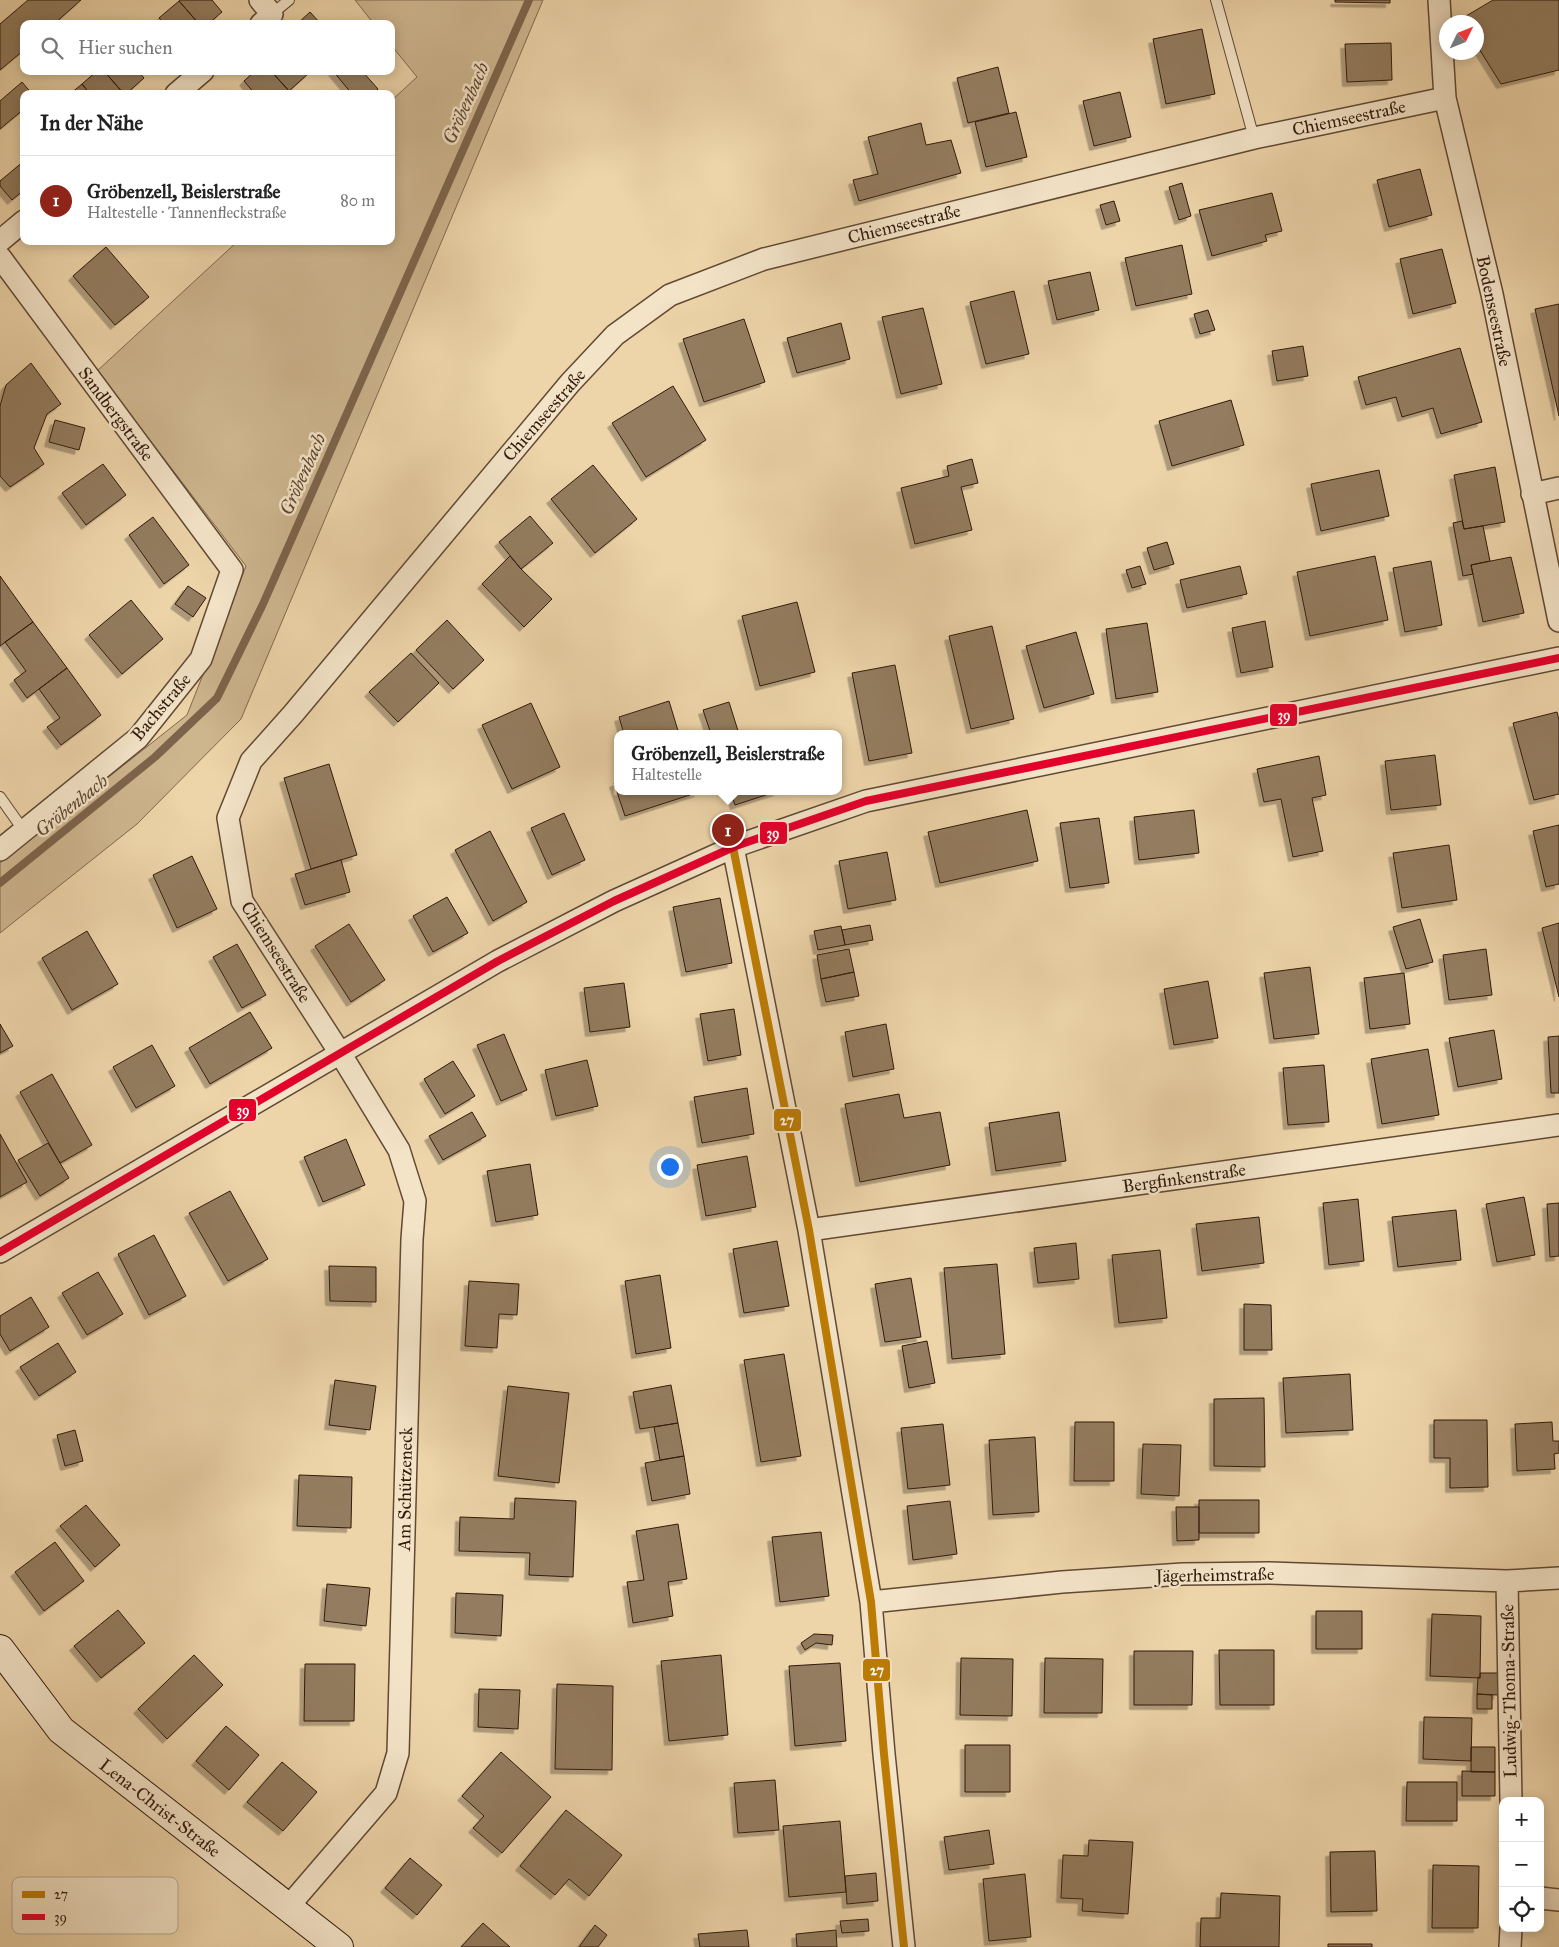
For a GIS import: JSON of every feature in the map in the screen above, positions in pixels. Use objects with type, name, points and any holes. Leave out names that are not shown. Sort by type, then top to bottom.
[{"type":"street","name":"Bodenseestraße","points":[[1440,0],[1445,98],[1492,294],[1559,621]]},
{"type":"street","points":[[181,90],[199,75]]},
{"type":"street","name":"Chiemseestraße","points":[[340,1053],[242,901],[228,818],[251,761],[570,382],[615,335],[670,295],[764,259],[1254,138],[1445,98]]},
{"type":"street","points":[[0,241],[20,224]]},
{"type":"street","name":"Sandbergstraße","points":[[0,257],[232,570]]},
{"type":"street","points":[[1532,494],[1559,488]]},
{"type":"street","name":"Bachstraße","points":[[0,850],[138,738],[200,659],[232,570]]},
{"type":"street","points":[[0,1252],[521,949],[614,901],[733,847],[866,801],[1559,658]]},
{"type":"street","points":[[733,847],[809,1230],[872,1602],[884,1754],[904,1947]]},
{"type":"street","name":"Am Schützeneck","points":[[288,1907],[386,1793],[398,1753],[415,1202],[399,1150],[340,1053]]},
{"type":"street","name":"Bergfinkenstraße","points":[[809,1230],[1559,1125]]},
{"type":"street","name":"Jägerheimstraße","points":[[872,1602],[1062,1582],[1183,1574],[1269,1573],[1507,1581],[1559,1578]]},
{"type":"street","name":"Ludwig-Thoma-Straße","points":[[1507,1581],[1511,1797]]},
{"type":"street","name":"Lena-Christ-Straße","points":[[0,1649],[61,1730],[340,1947]]},
{"type":"street","points":[[1544,1898],[1559,1900]]},
{"type":"street","points":[[1510,1947],[1511,1932]]},
{"type":"lane","points":[[264,13],[289,0]]},
{"type":"lane","points":[[1216,0],[1254,138]]},
{"type":"lane","points":[[0,797],[24,831]]},
{"type":"shaded area","points":[[355,0],[543,0],[241,719],[137,824],[0,933],[0,863],[187,715],[246,566],[97,371],[234,245],[395,245],[395,97],[417,77],[395,50],[395,20],[371,20]]},
{"type":"building","points":[[28,0],[81,0],[58,20],[20,20],[20,53],[0,70],[0,24]]},
{"type":"building","points":[[212,0],[222,12],[213,20],[196,20],[179,1]]},
{"type":"building","points":[[1335,0],[1390,0],[1390,3],[1335,2]]},
{"type":"building","points":[[1493,0],[1559,0],[1559,70],[1501,84],[1484,57],[1484,15],[1468,15]]},
{"type":"building","points":[[179,1],[196,20],[161,20],[159,18]]},
{"type":"building","points":[[310,12],[317,20],[301,20]]},
{"type":"building","points":[[1202,29],[1215,94],[1166,104],[1153,39]]},
{"type":"building","points":[[1391,43],[1392,80],[1347,82],[1345,44]]},
{"type":"building","points":[[998,67],[1009,113],[968,123],[957,78]]},
{"type":"building","points":[[92,75],[107,75],[121,90],[87,90],[82,84]]},
{"type":"building","points":[[107,75],[141,75],[144,78],[130,90],[121,90]]},
{"type":"building","points":[[251,75],[275,75],[288,90],[252,90],[244,81]]},
{"type":"building","points":[[275,75],[307,75],[290,90]]},
{"type":"building","points":[[336,75],[366,75],[378,89],[377,90],[349,90]]},
{"type":"building","points":[[22,82],[29,90],[20,90],[20,112],[0,129],[0,101]]},
{"type":"building","points":[[82,84],[87,90],[75,90]]},
{"type":"building","points":[[1120,92],[1131,137],[1094,146],[1083,101]]},
{"type":"building","points":[[1016,112],[1027,157],[986,167],[975,122]]},
{"type":"building","points":[[921,123],[926,145],[951,140],[961,173],[859,201],[853,180],[878,174],[868,137]]},
{"type":"building","points":[[20,164],[20,193],[12,200],[0,186],[0,181]]},
{"type":"building","points":[[1420,169],[1432,215],[1389,227],[1377,180]]},
{"type":"building","points":[[1182,183],[1191,216],[1179,220],[1169,187]]},
{"type":"building","points":[[1272,193],[1282,231],[1265,235],[1267,241],[1212,256],[1199,210]]},
{"type":"building","points":[[1114,201],[1120,221],[1106,225],[1100,205]]},
{"type":"building","points":[[1182,245],[1192,294],[1136,306],[1125,258]]},
{"type":"building","points":[[106,247],[149,297],[115,325],[73,276]]},
{"type":"building","points":[[1442,249],[1456,303],[1413,314],[1400,259]]},
{"type":"building","points":[[1090,272],[1099,310],[1057,320],[1048,281]]},
{"type":"building","points":[[1014,291],[1029,354],[986,364],[970,302]]},
{"type":"building","points":[[1559,304],[1559,416],[1535,309]]},
{"type":"building","points":[[923,308],[942,384],[901,394],[882,317]]},
{"type":"building","points":[[1208,310],[1215,330],[1200,334],[1194,314]]},
{"type":"building","points":[[744,319],[765,382],[704,402],[683,339]]},
{"type":"building","points":[[841,323],[850,359],[797,373],[787,338]]},
{"type":"building","points":[[1303,346],[1308,376],[1277,381],[1272,351]]},
{"type":"building","points":[[1460,348],[1482,422],[1441,434],[1433,408],[1402,417],[1396,397],[1366,405],[1358,377]]},
{"type":"building","points":[[31,363],[61,404],[47,414],[34,448],[44,464],[10,487],[0,476],[0,406],[6,385]]},
{"type":"building","points":[[673,386],[706,440],[646,477],[612,423]]},
{"type":"building","points":[[1231,400],[1244,445],[1172,466],[1159,421]]},
{"type":"building","points":[[55,420],[85,428],[79,450],[49,442]]},
{"type":"building","points":[[972,459],[978,483],[961,487],[972,530],[915,544],[901,488],[949,476],[947,466]]},
{"type":"building","points":[[103,464],[126,495],[86,525],[62,493]]},
{"type":"building","points":[[593,465],[637,519],[595,553],[551,499]]},
{"type":"building","points":[[1495,467],[1505,522],[1464,529],[1454,475]]},
{"type":"building","points":[[1379,470],[1389,516],[1321,531],[1311,484]]},
{"type":"building","points":[[530,516],[553,543],[521,569],[499,542]]},
{"type":"building","points":[[153,517],[189,565],[164,584],[129,535]]},
{"type":"building","points":[[1462,521],[1464,529],[1483,526],[1490,561],[1471,565],[1473,574],[1463,576],[1453,523]]},
{"type":"building","points":[[1167,542],[1174,564],[1154,570],[1147,548]]},
{"type":"building","points":[[510,556],[552,599],[524,627],[482,584]]},
{"type":"building","points":[[1375,556],[1388,620],[1310,636],[1297,572]]},
{"type":"building","points":[[1511,557],[1524,613],[1483,622],[1471,565]]},
{"type":"building","points":[[1431,561],[1442,625],[1405,632],[1393,568]]},
{"type":"building","points":[[1140,566],[1146,584],[1132,588],[1126,570]]},
{"type":"building","points":[[1240,566],[1247,594],[1187,608],[1180,580]]},
{"type":"building","points":[[0,576],[33,622],[0,646]]},
{"type":"building","points":[[188,586],[206,598],[193,617],[175,604]]},
{"type":"building","points":[[131,600],[163,639],[122,674],[89,635]]},
{"type":"building","points":[[797,602],[815,672],[760,686],[742,616]]},
{"type":"building","points":[[447,620],[484,660],[453,689],[416,650]]},
{"type":"building","points":[[1265,621],[1273,667],[1241,673],[1232,628]]},
{"type":"building","points":[[33,622],[67,668],[27,698],[14,680],[26,671],[5,642]]},
{"type":"building","points":[[1147,623],[1158,692],[1116,699],[1106,629]]},
{"type":"building","points":[[992,626],[1014,719],[971,729],[949,636]]},
{"type":"building","points":[[1076,632],[1094,694],[1044,708],[1026,646]]},
{"type":"building","points":[[411,653],[439,683],[398,722],[369,692]]},
{"type":"building","points":[[895,665],[912,753],[869,761],[852,673]]},
{"type":"building","points":[[67,668],[101,715],[61,745],[47,727],[60,718],[39,689]]},
{"type":"building","points":[[669,701],[678,730],[623,730],[619,717]]},
{"type":"building","points":[[729,702],[738,730],[710,730],[703,710]]},
{"type":"building","points":[[531,703],[560,767],[512,789],[482,725]]},
{"type":"building","points":[[1557,712],[1559,720],[1559,794],[1534,800],[1513,723]]},
{"type":"building","points":[[1435,755],[1441,805],[1391,810],[1385,761]]},
{"type":"building","points":[[1319,756],[1326,795],[1312,798],[1323,851],[1293,857],[1281,799],[1264,802],[1257,769]]},
{"type":"building","points":[[329,764],[357,855],[311,869],[284,778]]},
{"type":"building","points":[[618,795],[690,795],[625,816]]},
{"type":"building","points":[[731,795],[766,795],[735,805]]},
{"type":"building","points":[[1027,810],[1038,861],[940,883],[928,832]]},
{"type":"building","points":[[1194,810],[1199,853],[1139,860],[1134,817]]},
{"type":"building","points":[[564,813],[585,860],[552,875],[531,828]]},
{"type":"building","points":[[1099,818],[1109,883],[1070,888],[1060,823]]},
{"type":"building","points":[[1559,825],[1559,884],[1546,887],[1533,831]]},
{"type":"building","points":[[490,831],[527,902],[493,921],[455,850]]},
{"type":"building","points":[[1449,845],[1457,900],[1402,908],[1393,853]]},
{"type":"building","points":[[887,852],[896,900],[848,909],[839,861]]},
{"type":"building","points":[[192,856],[217,909],[177,928],[153,875]]},
{"type":"building","points":[[341,860],[350,892],[305,905],[295,874]]},
{"type":"building","points":[[447,897],[468,933],[433,952],[413,916]]},
{"type":"building","points":[[720,898],[732,963],[686,972],[673,907]]},
{"type":"building","points":[[1420,919],[1433,962],[1406,969],[1393,927]]},
{"type":"building","points":[[1559,923],[1559,997],[1542,928]]},
{"type":"building","points":[[349,924],[385,980],[351,1002],[315,946]]},
{"type":"building","points":[[870,925],[873,940],[845,945],[842,930]]},
{"type":"building","points":[[841,926],[845,945],[818,950],[814,931]]},
{"type":"building","points":[[87,931],[118,984],[72,1010],[42,958]]},
{"type":"building","points":[[237,944],[266,995],[242,1008],[213,957]]},
{"type":"building","points":[[849,949],[854,972],[821,979],[817,955]]},
{"type":"building","points":[[1486,949],[1492,995],[1449,1000],[1443,955]]},
{"type":"building","points":[[1310,967],[1319,1034],[1274,1039],[1264,973]]},
{"type":"building","points":[[854,972],[859,996],[826,1002],[821,979]]},
{"type":"building","points":[[1404,973],[1410,1024],[1370,1029],[1364,978]]},
{"type":"building","points":[[1208,981],[1218,1038],[1174,1045],[1164,989]]},
{"type":"building","points":[[624,983],[630,1027],[590,1032],[584,988]]},
{"type":"building","points":[[734,1009],[741,1055],[708,1061],[700,1014]]},
{"type":"building","points":[[250,1012],[272,1048],[210,1084],[189,1048]]},
{"type":"building","points":[[0,1024],[13,1046],[0,1053]]},
{"type":"building","points":[[886,1024],[894,1069],[853,1077],[845,1032]]},
{"type":"building","points":[[1494,1030],[1502,1079],[1458,1087],[1449,1038]]},
{"type":"building","points":[[504,1034],[527,1090],[501,1101],[477,1045]]},
{"type":"building","points":[[1559,1036],[1559,1093],[1551,1093],[1548,1037]]},
{"type":"building","points":[[152,1045],[175,1086],[136,1108],[113,1067]]},
{"type":"building","points":[[1428,1049],[1439,1115],[1382,1124],[1371,1059]]},
{"type":"building","points":[[587,1060],[598,1106],[556,1116],[545,1070]]},
{"type":"building","points":[[453,1061],[475,1096],[445,1114],[424,1079]]},
{"type":"building","points":[[1324,1065],[1329,1122],[1288,1125],[1283,1068]]},
{"type":"building","points":[[52,1074],[92,1145],[60,1163],[20,1092]]},
{"type":"building","points":[[747,1088],[754,1134],[702,1143],[694,1097]]},
{"type":"building","points":[[899,1094],[904,1118],[940,1112],[950,1165],[860,1182],[845,1104]]},
{"type":"building","points":[[472,1112],[486,1136],[443,1160],[429,1136]]},
{"type":"building","points":[[1059,1112],[1066,1161],[996,1171],[989,1123]]},
{"type":"building","points":[[0,1134],[27,1182],[0,1197]]},
{"type":"building","points":[[346,1139],[365,1185],[323,1202],[304,1157]]},
{"type":"building","points":[[48,1143],[69,1178],[40,1196],[18,1160]]},
{"type":"building","points":[[747,1156],[756,1207],[706,1216],[697,1165]]},
{"type":"building","points":[[530,1164],[538,1215],[496,1222],[487,1171]]},
{"type":"building","points":[[230,1191],[268,1259],[228,1281],[189,1213]]},
{"type":"building","points":[[1524,1197],[1535,1255],[1497,1262],[1486,1204]]},
{"type":"building","points":[[1358,1199],[1364,1261],[1329,1265],[1323,1203]]},
{"type":"building","points":[[1559,1203],[1559,1256],[1550,1257],[1547,1204]]},
{"type":"building","points":[[1456,1210],[1461,1260],[1398,1267],[1392,1217]]},
{"type":"building","points":[[1259,1217],[1264,1263],[1202,1271],[1196,1224]]},
{"type":"building","points":[[154,1235],[186,1296],[149,1315],[118,1254]]},
{"type":"building","points":[[777,1241],[789,1306],[744,1313],[733,1249]]},
{"type":"building","points":[[1076,1243],[1079,1279],[1038,1283],[1034,1248]]},
{"type":"building","points":[[1160,1250],[1167,1318],[1119,1323],[1112,1255]]},
{"type":"building","points":[[997,1264],[1005,1354],[952,1359],[944,1268]]},
{"type":"building","points":[[329,1266],[376,1267],[376,1302],[330,1301]]},
{"type":"building","points":[[98,1272],[123,1314],[87,1335],[62,1293]]},
{"type":"building","points":[[660,1275],[671,1348],[636,1354],[625,1281]]},
{"type":"building","points":[[911,1278],[921,1337],[885,1342],[875,1284]]},
{"type":"building","points":[[469,1281],[519,1284],[517,1315],[499,1314],[497,1348],[465,1346]]},
{"type":"building","points":[[31,1297],[49,1327],[10,1351],[0,1334],[0,1316]]},
{"type":"building","points":[[1244,1304],[1271,1305],[1272,1350],[1244,1350]]},
{"type":"building","points":[[927,1341],[935,1383],[909,1388],[902,1346]]},
{"type":"building","points":[[58,1343],[76,1372],[39,1396],[20,1367]]},
{"type":"building","points":[[784,1354],[801,1456],[761,1462],[744,1360]]},
{"type":"building","points":[[1350,1374],[1353,1430],[1286,1433],[1283,1378]]},
{"type":"building","points":[[335,1380],[376,1386],[370,1430],[329,1425]]},
{"type":"building","points":[[671,1385],[678,1423],[640,1429],[633,1392]]},
{"type":"building","points":[[508,1386],[569,1393],[559,1483],[498,1476]]},
{"type":"building","points":[[1264,1398],[1265,1467],[1214,1466],[1214,1399]]},
{"type":"building","points":[[1434,1420],[1487,1420],[1488,1487],[1450,1488],[1450,1458],[1434,1458]]},
{"type":"building","points":[[1075,1422],[1114,1422],[1114,1481],[1074,1481]]},
{"type":"building","points":[[1552,1422],[1553,1441],[1559,1441],[1559,1453],[1554,1454],[1555,1469],[1517,1471],[1515,1424]]},
{"type":"building","points":[[678,1423],[684,1456],[660,1460],[654,1427]]},
{"type":"building","points":[[943,1424],[950,1485],[908,1489],[901,1428]]},
{"type":"building","points":[[75,1430],[83,1461],[65,1466],[57,1435]]},
{"type":"building","points":[[1035,1437],[1039,1512],[993,1515],[989,1440]]},
{"type":"building","points":[[1143,1444],[1181,1445],[1179,1496],[1141,1494]]},
{"type":"building","points":[[684,1456],[690,1494],[652,1501],[645,1463]]},
{"type":"building","points":[[299,1475],[352,1477],[351,1528],[297,1526]]},
{"type":"building","points":[[515,1498],[576,1501],[573,1577],[529,1575],[530,1553],[459,1551],[460,1517],[514,1519]]},
{"type":"building","points":[[1199,1500],[1259,1500],[1259,1533],[1199,1533]]},
{"type":"building","points":[[950,1501],[957,1554],[913,1560],[907,1506]]},
{"type":"building","points":[[86,1505],[120,1545],[95,1567],[60,1526]]},
{"type":"building","points":[[1176,1507],[1199,1507],[1199,1540],[1177,1541]]},
{"type":"building","points":[[678,1524],[687,1579],[668,1582],[673,1616],[633,1623],[627,1582],[644,1580],[636,1531]]},
{"type":"building","points":[[821,1532],[829,1596],[780,1602],[772,1537]]},
{"type":"building","points":[[55,1542],[84,1581],[44,1611],[15,1572]]},
{"type":"building","points":[[327,1584],[370,1588],[366,1626],[324,1621]]},
{"type":"building","points":[[456,1593],[503,1595],[501,1636],[455,1633]]},
{"type":"building","points":[[118,1610],[145,1643],[101,1678],[74,1646]]},
{"type":"building","points":[[1316,1611],[1362,1611],[1362,1649],[1316,1649]]},
{"type":"building","points":[[1432,1614],[1481,1616],[1480,1678],[1430,1676]]},
{"type":"building","points":[[814,1634],[833,1635],[832,1645],[816,1643],[805,1650],[801,1643]]},
{"type":"building","points":[[1219,1650],[1274,1650],[1274,1705],[1220,1705]]},
{"type":"building","points":[[1134,1651],[1193,1651],[1192,1705],[1134,1705]]},
{"type":"building","points":[[194,1655],[223,1685],[167,1739],[138,1709]]},
{"type":"building","points":[[721,1655],[728,1735],[669,1741],[661,1661]]},
{"type":"building","points":[[961,1658],[1013,1659],[1012,1716],[960,1715]]},
{"type":"building","points":[[1045,1658],[1103,1659],[1102,1713],[1044,1713]]},
{"type":"building","points":[[840,1663],[846,1741],[795,1746],[789,1666]]},
{"type":"building","points":[[305,1664],[355,1664],[354,1721],[304,1721]]},
{"type":"building","points":[[1480,1673],[1499,1673],[1498,1695],[1477,1694]]},
{"type":"building","points":[[557,1684],[613,1686],[612,1770],[555,1769]]},
{"type":"building","points":[[479,1689],[520,1690],[518,1729],[478,1727]]},
{"type":"building","points":[[1477,1694],[1492,1695],[1492,1709],[1477,1709]]},
{"type":"building","points":[[1424,1717],[1472,1718],[1471,1761],[1423,1759]]},
{"type":"building","points":[[226,1726],[259,1755],[229,1790],[196,1761]]},
{"type":"building","points":[[965,1745],[1010,1745],[1010,1792],[965,1792]]},
{"type":"building","points":[[1471,1747],[1495,1747],[1495,1772],[1471,1772]]},
{"type":"building","points":[[501,1752],[551,1797],[502,1853],[473,1828],[484,1816],[462,1796]]},
{"type":"building","points":[[282,1762],[317,1792],[283,1831],[247,1802]]},
{"type":"building","points":[[1462,1771],[1495,1772],[1495,1796],[1462,1796]]},
{"type":"building","points":[[775,1780],[779,1830],[738,1833],[734,1783]]},
{"type":"building","points":[[1407,1782],[1457,1782],[1457,1821],[1406,1821]]},
{"type":"building","points":[[566,1810],[622,1855],[589,1896],[569,1879],[555,1895],[520,1866]]},
{"type":"building","points":[[840,1821],[846,1892],[789,1897],[783,1826]]},
{"type":"building","points":[[989,1830],[994,1864],[949,1870],[944,1837]]},
{"type":"building","points":[[1089,1840],[1133,1842],[1128,1914],[1082,1911],[1083,1899],[1061,1898],[1063,1855],[1088,1856]]},
{"type":"building","points":[[1375,1851],[1377,1911],[1331,1912],[1330,1852]]},
{"type":"building","points":[[410,1858],[442,1885],[417,1915],[385,1888]]},
{"type":"building","points":[[1433,1865],[1479,1866],[1478,1928],[1432,1928]]},
{"type":"building","points":[[876,1873],[878,1901],[847,1904],[845,1876]]},
{"type":"building","points":[[1025,1874],[1031,1937],[989,1941],[983,1879]]},
{"type":"building","points":[[1221,1893],[1280,1896],[1279,1947],[1200,1947],[1201,1918],[1220,1918]]},
{"type":"building","points":[[868,1919],[869,1931],[842,1933],[840,1921]]},
{"type":"building","points":[[483,1923],[510,1947],[461,1947]]},
{"type":"building","points":[[595,1925],[607,1935],[598,1947],[579,1947]]},
{"type":"building","points":[[747,1930],[749,1947],[700,1947],[698,1934]]},
{"type":"building","points":[[836,1930],[837,1947],[797,1947],[796,1934]]},
{"type":"building","points":[[1328,1944],[1372,1944],[1372,1947],[1328,1947]]},
{"type":"waterway","name":"Gröbenbach","points":[[0,883],[155,757],[217,698],[263,604],[529,0]]},
{"type":"transit line","name":"39","points":[[0,1252],[498,961],[614,901],[736,846],[866,801],[1559,658]]},
{"type":"transit line","name":"27","points":[[733,847],[809,1230],[871,1602],[884,1754],[904,1947]]},
{"type":"place","name":"Gröbenzell, Beislerstraße","points":[[728,830]]}]
